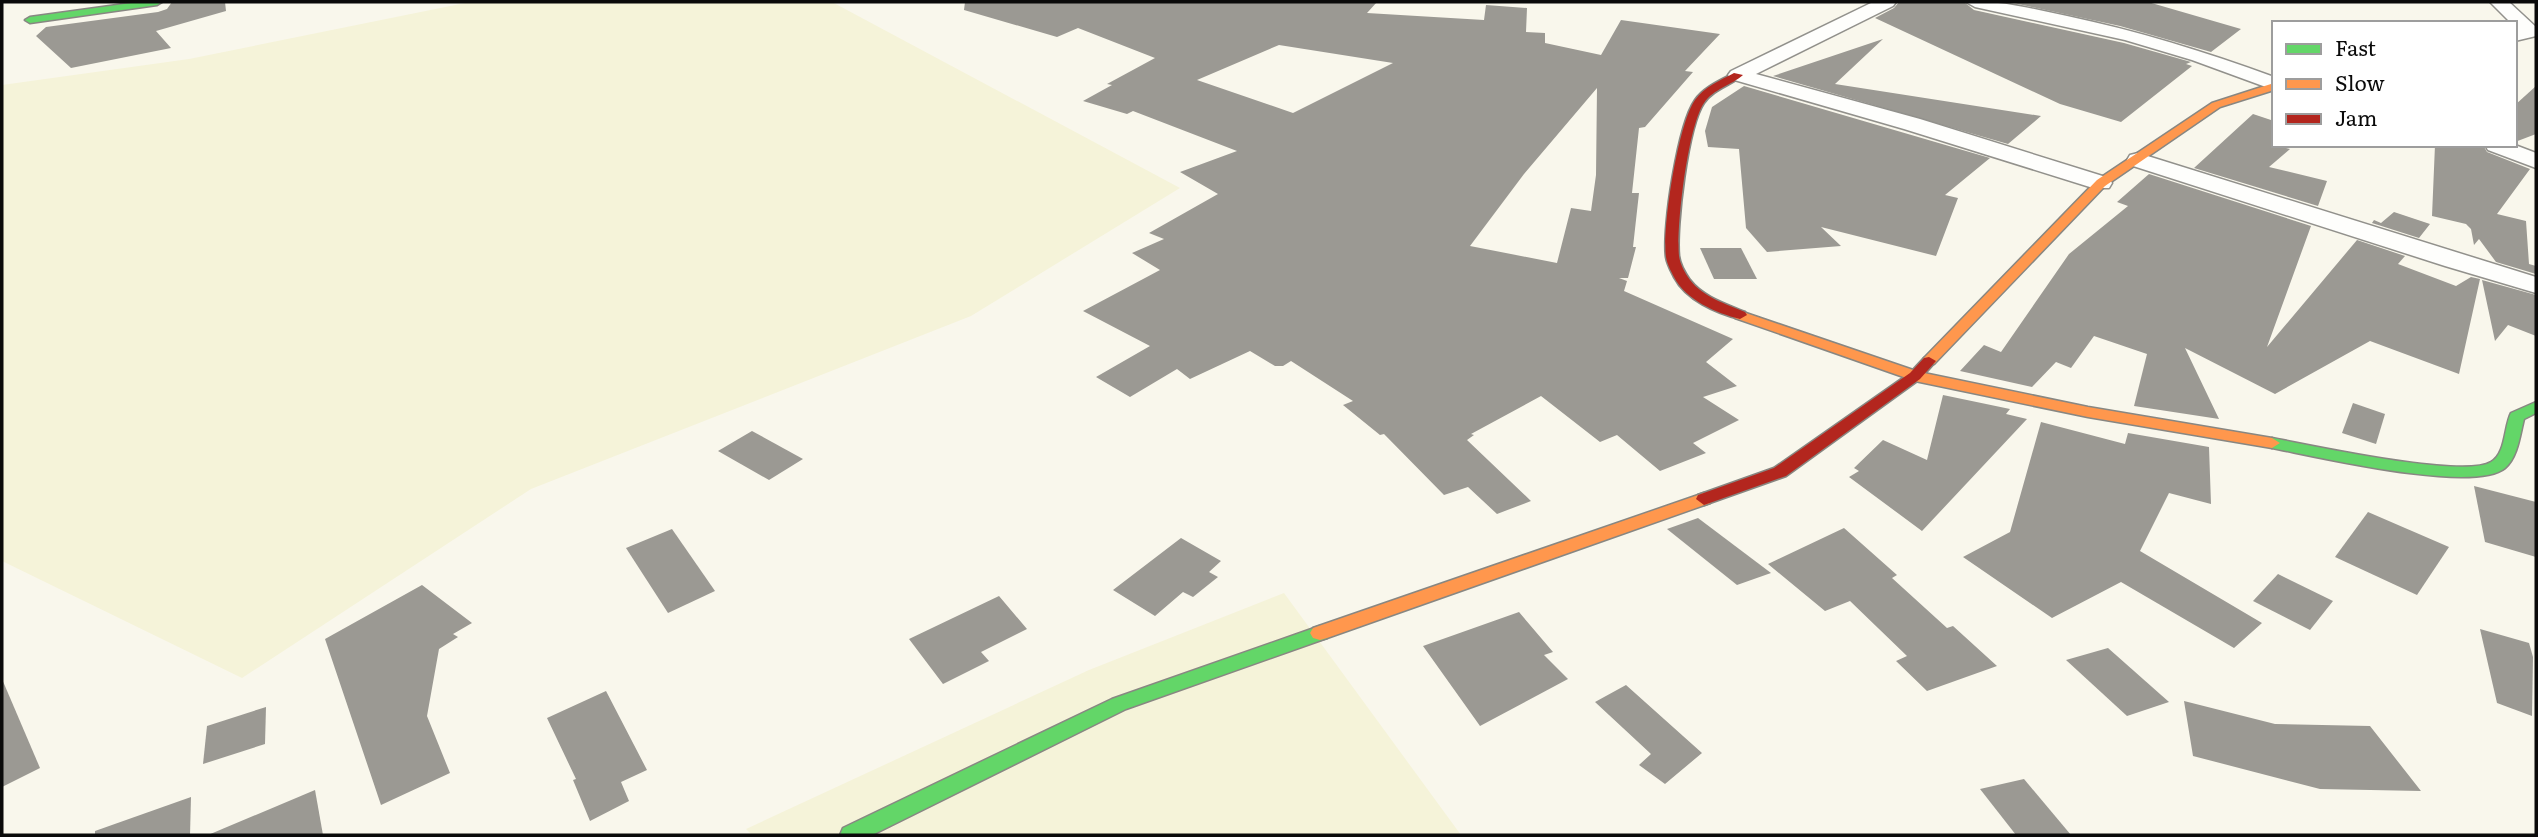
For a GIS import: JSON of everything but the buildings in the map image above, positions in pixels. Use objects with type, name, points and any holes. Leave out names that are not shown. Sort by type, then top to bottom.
[{"type":"street","points":[[30,20],[157,2]]},
{"type":"street","points":[[1886,2],[1738,75],[1716,87],[1699,101],[1690,119],[1672,231],[1673,258],[1683,280],[1701,298],[1914,376],[2101,414],[2439,471],[2479,470],[2497,466],[2504,457],[2517,416],[2536,407]]},
{"type":"street","points":[[1975,2],[2129,35],[2199,56],[2272,84]]},
{"type":"street","points":[[2499,2],[2516,21]]},
{"type":"street","points":[[2060,20],[2067,12],[2081,5]]},
{"type":"street","points":[[1738,75],[1912,124],[2101,183]]},
{"type":"street","points":[[850,835],[1119,704],[1780,472],[1914,376],[2101,183],[2216,105],[2272,86]]},
{"type":"street","points":[[2501,147],[2536,161]]},
{"type":"street","points":[[2138,160],[2536,285]]},
{"type":"shaded area","points":[[470,2],[832,2],[1180,188],[971,316],[531,489],[242,678],[2,561],[2,85],[189,59]]},
{"type":"shaded area","points":[[1284,593],[1461,835],[752,835],[746,829],[1089,670]]},
{"type":"traffic: fast","points":[[30,20],[157,2]]},
{"type":"traffic: fast","points":[[2272,443],[2424,469],[2481,471],[2501,462],[2508,450],[2517,416],[2536,407]]},
{"type":"traffic: fast","points":[[851,835],[1119,704],[1320,633]]},
{"type":"traffic: slow","points":[[1929,361],[2101,183],[2216,105],[2272,87]]},
{"type":"traffic: slow","points":[[1740,315],[1915,376],[2088,412],[2272,443]]},
{"type":"traffic: slow","points":[[1320,633],[1704,499]]},
{"type":"traffic: jam","points":[[1738,75],[1707,94],[1694,113],[1679,179],[1672,247],[1673,259],[1687,286],[1708,301],[1740,315]]},
{"type":"traffic: jam","points":[[1704,499],[1780,472],[1915,376],[1929,361]]}]
